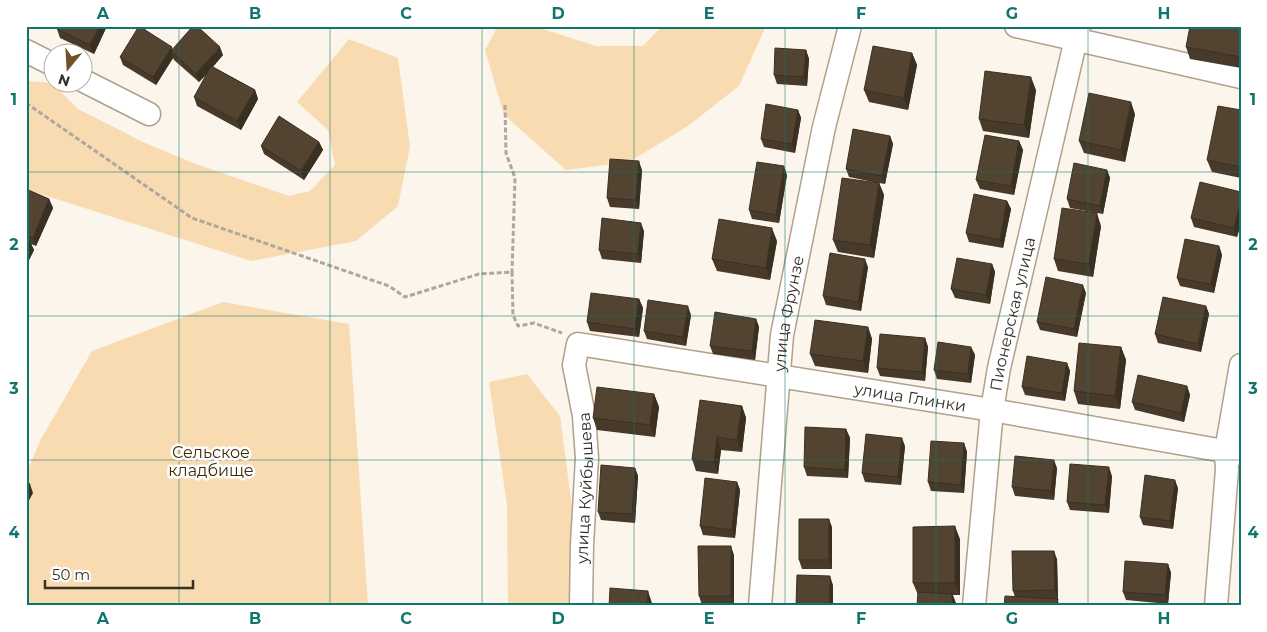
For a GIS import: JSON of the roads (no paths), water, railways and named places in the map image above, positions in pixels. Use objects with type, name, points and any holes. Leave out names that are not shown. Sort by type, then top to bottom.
[{"type":"street","name":"улица Фрунзе","points":[[760,606],[782,336],[824,128],[850,26]]},
{"type":"street","points":[[1016,26],[1078,33],[1241,77]]},
{"type":"street","name":"Пионерская улица","points":[[974,606],[992,410],[999,368],[1078,33]]},
{"type":"street","points":[[26,51],[42,59]]},
{"type":"street","points":[[92,85],[149,114]]},
{"type":"street","name":"улица Глинки","points":[[578,344],[992,410],[1233,452]]},
{"type":"street","name":"улица Куйбышева","points":[[578,344],[574,365],[584,416],[587,458],[581,606]]},
{"type":"street","points":[[1216,606],[1227,470],[1233,452],[1241,365]]},
{"type":"park label","name":"Сельское кладбище","points":[[211,461]]}]
